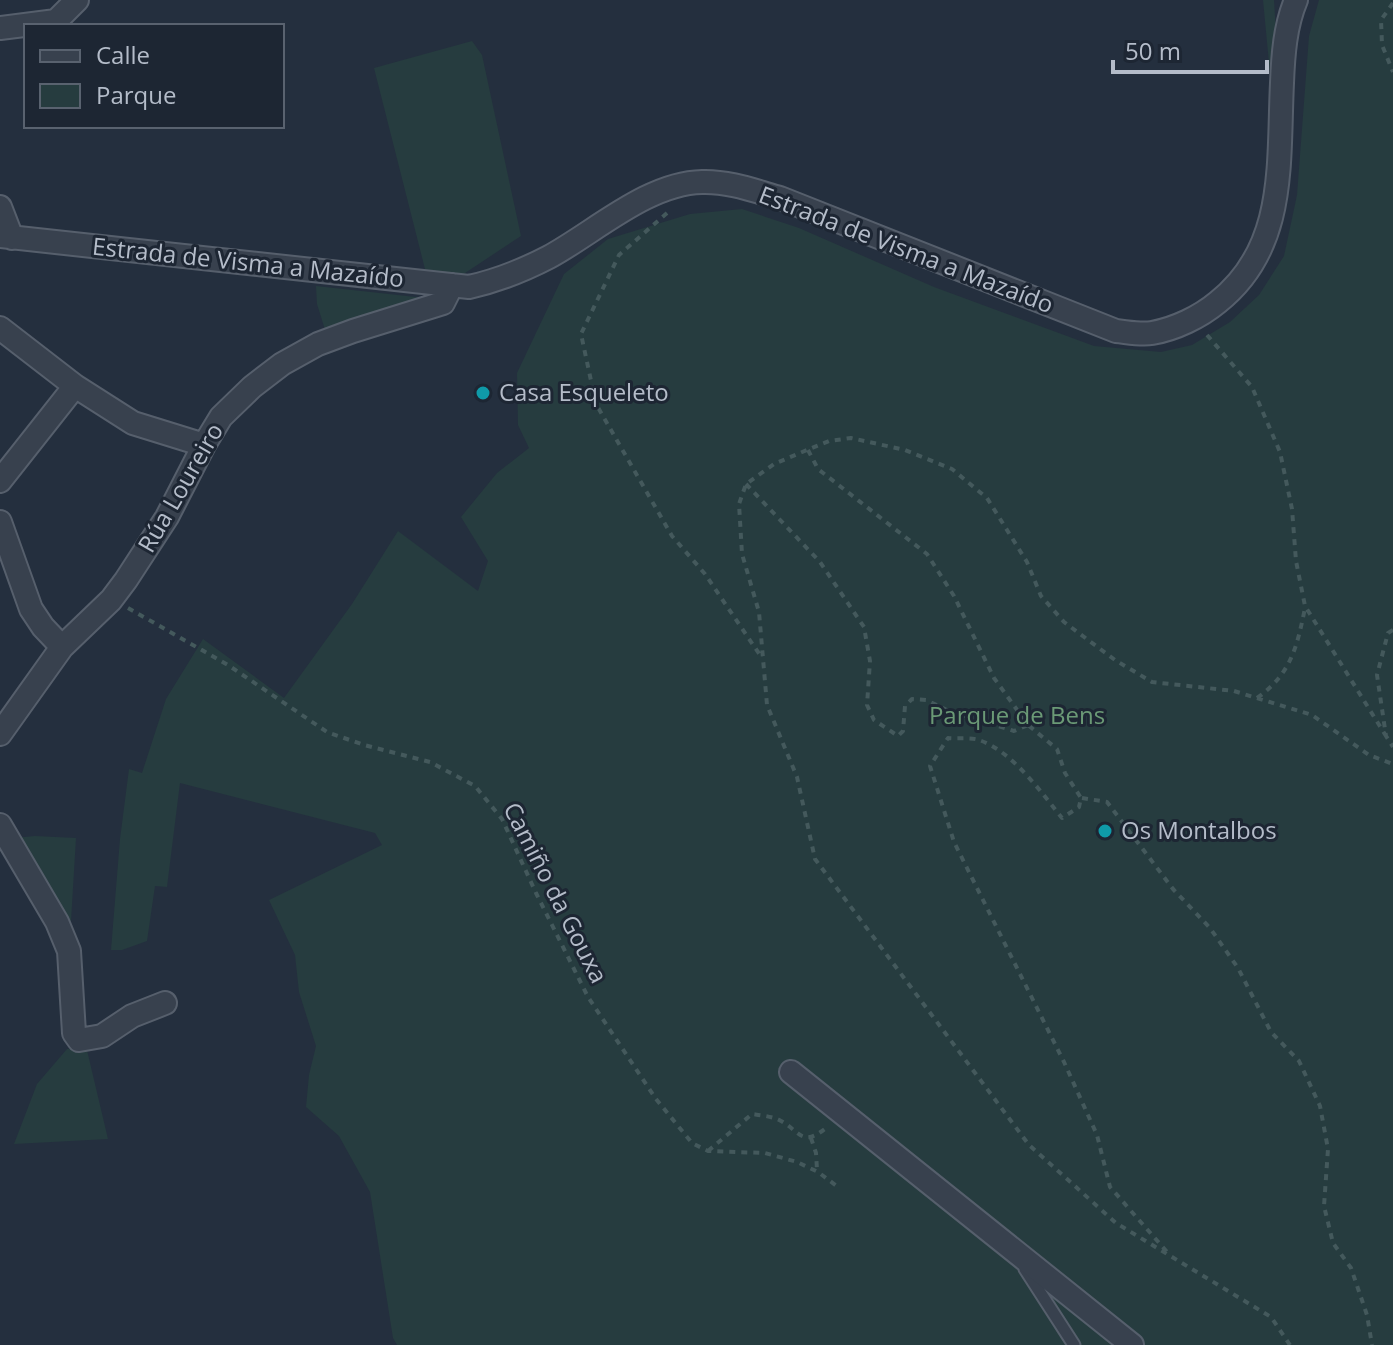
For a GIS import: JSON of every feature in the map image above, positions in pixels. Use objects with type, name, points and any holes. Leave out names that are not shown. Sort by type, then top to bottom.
[{"type":"street","points":[[32,24],[56,21],[77,0]]},
{"type":"street","name":"Estrada de Visma a Mazaído","points":[[6,237],[469,287],[549,257],[632,206],[668,189],[703,182],[735,186],[780,198],[1116,331],[1150,334],[1205,312],[1231,292],[1253,266],[1267,238],[1274,205],[1286,32],[1296,0]]},
{"type":"street","points":[[0,28],[24,25]]},
{"type":"street","points":[[0,207],[6,237]]},
{"type":"street","name":"Rúa Loureiro","points":[[0,734],[62,647],[111,600],[167,517],[221,417],[282,364],[318,344],[443,303],[452,285]]},
{"type":"street","points":[[0,328],[75,386],[133,423],[204,445]]},
{"type":"street","points":[[0,481],[75,386]]},
{"type":"street","points":[[0,522],[31,609],[62,647]]},
{"type":"street","points":[[0,825],[57,922],[69,951],[74,1033],[79,1040],[102,1036],[132,1016],[165,1003]]},
{"type":"street","points":[[791,1072],[1132,1345]]},
{"type":"lane","points":[[1016,1255],[1074,1345]]},
{"type":"path","points":[[1393,3],[1381,20],[1382,45],[1393,72]]},
{"type":"path","points":[[668,189],[672,209],[619,255],[581,334],[596,404],[672,536],[705,574],[763,660]]},
{"type":"path","points":[[1188,320],[1208,335],[1252,387],[1280,452],[1292,509],[1296,561],[1305,606],[1393,747]]},
{"type":"path","points":[[1290,1345],[1271,1317],[1116,1223],[1029,1145],[815,859],[797,777],[767,705],[759,612],[742,554],[739,504],[746,484],[774,464],[829,441],[851,438],[905,450],[952,469],[987,498],[1027,562],[1041,596],[1064,622],[1102,650],[1152,682],[1234,691],[1312,715],[1369,755],[1393,764]]},
{"type":"path","points":[[807,450],[818,469],[927,554],[954,596],[994,678],[1028,725],[1057,749],[1065,773],[1081,798],[1079,807],[1062,818],[1014,764],[979,740],[948,738],[930,766],[954,842],[1097,1135],[1110,1187],[1172,1258]]},
{"type":"path","points":[[746,484],[820,562],[864,627],[870,661],[867,705],[874,720],[898,736],[903,731],[905,706],[912,699],[926,700],[977,721],[1014,731],[1028,725]]},
{"type":"path","name":"Camiño da Gouxa","points":[[111,600],[150,618],[228,665],[327,732],[430,762],[475,786],[502,819],[588,997],[656,1099],[692,1143],[708,1151]]},
{"type":"path","points":[[1257,698],[1274,686],[1288,667],[1299,637],[1305,606]]},
{"type":"path","points":[[1386,736],[1377,675],[1388,633],[1393,630]]},
{"type":"path","points":[[1081,798],[1107,802],[1173,889],[1210,928],[1238,968],[1271,1032],[1299,1061],[1320,1106],[1328,1149],[1324,1206],[1333,1243],[1351,1268],[1367,1315],[1372,1345]]},
{"type":"path","points":[[708,1151],[752,1114],[777,1119],[803,1138],[811,1138],[818,1172]]},
{"type":"path","points":[[708,1151],[765,1153],[797,1162],[838,1187]]},
{"type":"green space","points":[[1263,0],[1274,0],[1276,33],[1271,84]]},
{"type":"green space","name":"Parque de Bens","points":[[1319,0],[1393,0],[1393,1345],[397,1345],[393,1338],[370,1192],[339,1136],[306,1107],[316,1046],[299,992],[295,955],[269,900],[382,845],[375,833],[180,783],[167,887],[155,886],[147,941],[122,950],[111,950],[129,769],[142,773],[166,699],[203,639],[284,698],[352,604],[398,531],[478,591],[488,561],[461,517],[497,473],[529,448],[518,425],[517,373],[564,274],[608,239],[690,214],[742,209],[799,228],[934,287],[1094,346],[1161,352],[1192,345],[1230,322],[1259,295],[1284,256],[1297,195],[1309,36]]},
{"type":"green space","points":[[472,41],[482,55],[521,236],[462,275],[426,273],[374,68]]},
{"type":"green space","points":[[316,286],[434,299],[327,336],[317,304]]},
{"type":"green space","points":[[14,838],[76,838],[71,921],[61,923]]},
{"type":"green space","points":[[86,1046],[108,1139],[14,1144],[37,1084],[67,1049]]},
{"type":"place","name":"Casa Esqueleto","points":[[483,393]]},
{"type":"place","name":"Os Montalbos","points":[[1105,831]]}]
